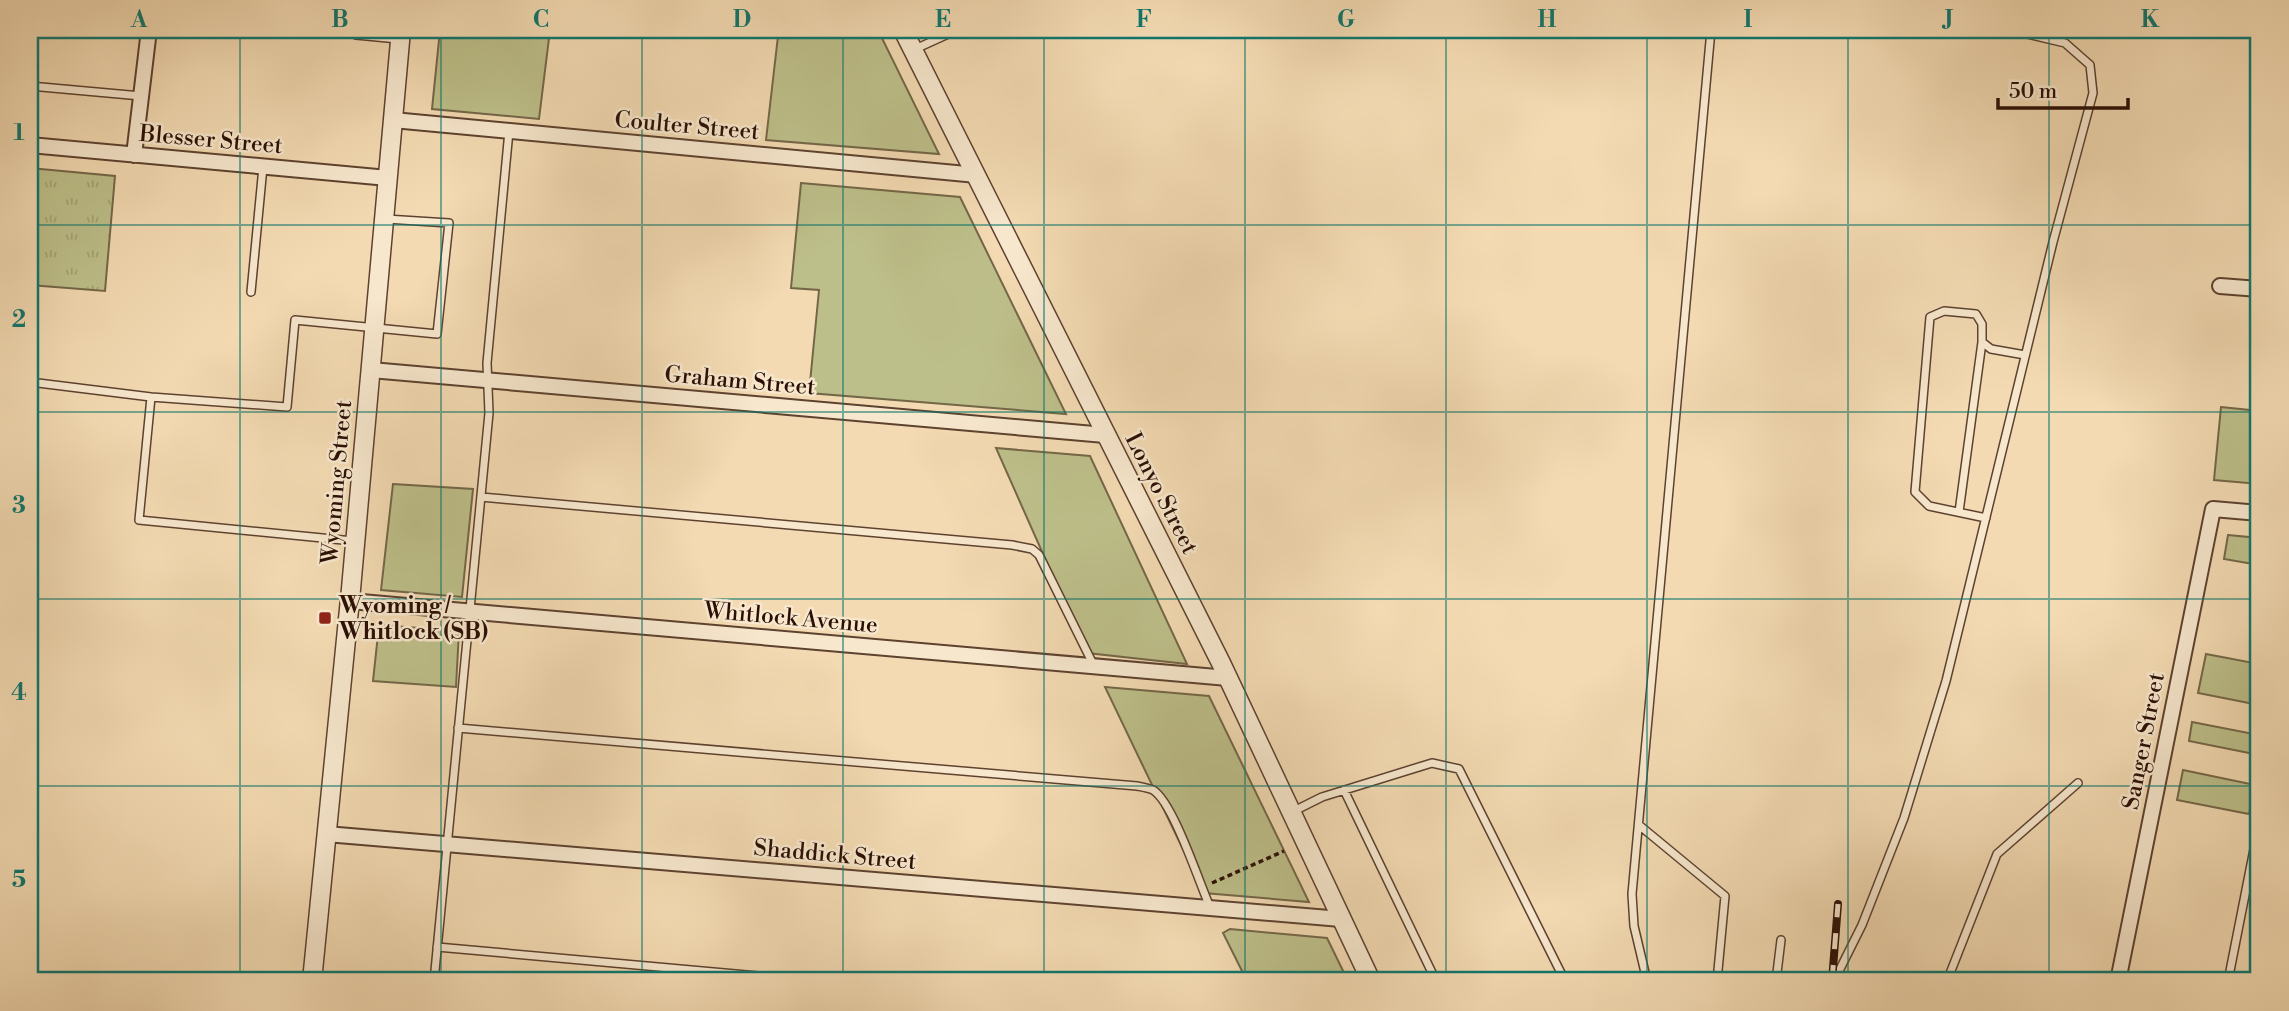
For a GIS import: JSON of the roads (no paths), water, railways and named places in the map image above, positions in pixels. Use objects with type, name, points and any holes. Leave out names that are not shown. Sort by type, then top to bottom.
[{"type":"street","points":[[134,155],[149,30]]},
{"type":"street","name":"Wyoming Street","points":[[312,981],[350,601],[401,34]]},
{"type":"street","name":"Lonyo Street","points":[[912,37],[1105,435],[1228,678],[1371,981]]},
{"type":"street","name":"Coulter Street","points":[[393,120],[977,175]]},
{"type":"street","name":"Blesser Street","points":[[30,145],[388,178]]},
{"type":"street","points":[[2220,286],[2259,289]]},
{"type":"street","name":"Graham Street","points":[[371,370],[1105,435]]},
{"type":"street","name":"Sanger Street","points":[[2118,981],[2213,509],[2259,513]]},
{"type":"street","name":"Whitlock Avenue","points":[[350,601],[1228,678]]},
{"type":"street","name":"Shaddick Street","points":[[326,834],[1341,919]]},
{"type":"lane","points":[[348,30],[356,35],[401,34]]},
{"type":"lane","points":[[912,37],[957,30]]},
{"type":"lane","points":[[1647,981],[1637,942],[1632,894],[1711,30]]},
{"type":"lane","points":[[1833,981],[1862,925],[1903,818],[1946,681],[2025,355],[2093,93],[2090,65],[2065,43],[2011,30]]},
{"type":"lane","points":[[30,86],[141,96]]},
{"type":"lane","points":[[434,981],[489,413],[487,363],[509,131]]},
{"type":"lane","points":[[251,292],[263,166]]},
{"type":"lane","points":[[30,382],[151,397],[287,407],[295,320],[437,334],[449,223],[384,219]]},
{"type":"lane","points":[[1959,512],[1982,342],[1982,324],[1976,314],[1944,312],[1930,317],[1915,492],[1928,506],[1959,512],[1986,517]]},
{"type":"lane","points":[[1982,342],[1991,349],[2025,355]]},
{"type":"lane","points":[[151,397],[139,520],[355,541]]},
{"type":"lane","points":[[481,497],[1012,545],[1032,549],[1039,555],[1094,666]]},
{"type":"lane","points":[[458,728],[1137,786],[1152,790],[1173,817],[1210,908]]},
{"type":"lane","points":[[1292,813],[1322,797],[1432,764],[1459,769],[1565,981]]},
{"type":"lane","points":[[1947,981],[1997,854],[2078,783]]},
{"type":"lane","points":[[1345,790],[1436,981]]},
{"type":"lane","points":[[2228,981],[2259,824]]},
{"type":"lane","points":[[1639,825],[1725,896],[1717,981]]},
{"type":"lane","points":[[1776,981],[1781,940]]},
{"type":"lane","points":[[437,947],[813,981]]},
{"type":"railway","points":[[1832,981],[1838,904]]},
{"type":"place","name":"Wyoming / Whitlock (SB)","points":[[325,618]]}]
